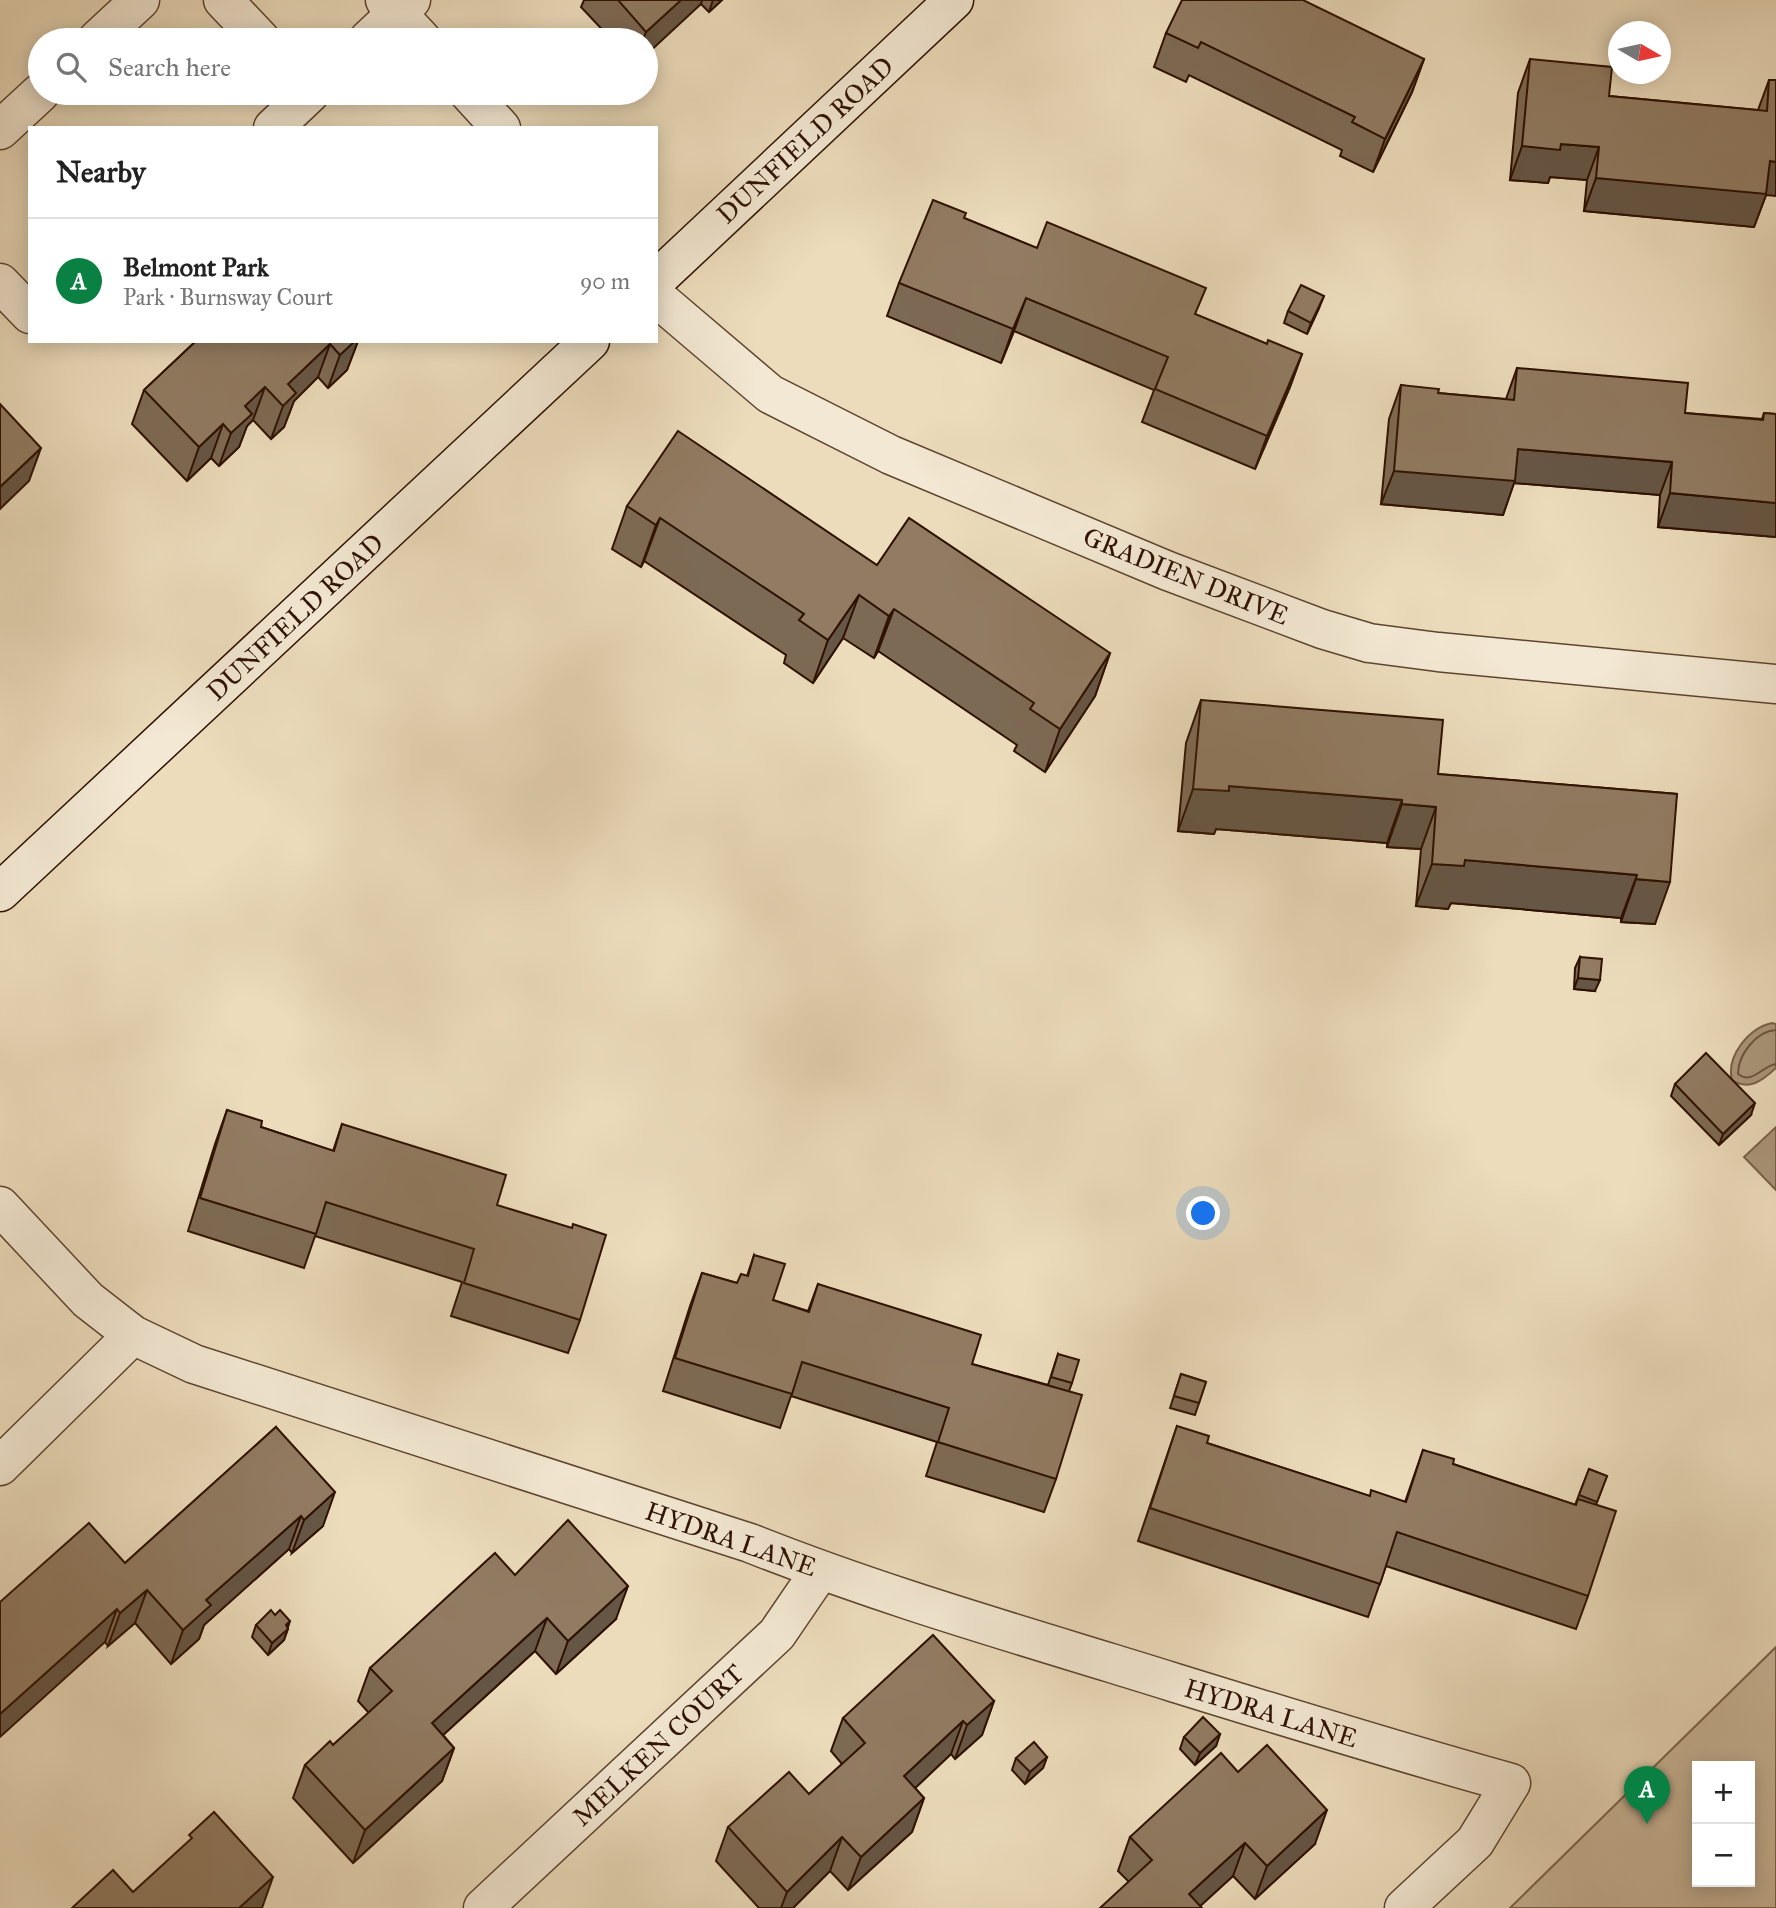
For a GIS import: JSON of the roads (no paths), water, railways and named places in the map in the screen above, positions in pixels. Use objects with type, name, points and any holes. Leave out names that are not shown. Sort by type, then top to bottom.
[{"type":"street","points":[[110,28],[140,0]]},
{"type":"street","points":[[223,0],[250,28]]},
{"type":"street","name":"DUNFIELD ROAD","points":[[658,278],[954,0]]},
{"type":"street","points":[[384,28],[404,13]]},
{"type":"street","points":[[0,130],[28,104]]},
{"type":"street","points":[[275,126],[297,105]]},
{"type":"street","points":[[480,105],[499,126]]},
{"type":"street","points":[[0,283],[28,312]]},
{"type":"street","name":"GRADIEN DRIVE","points":[[658,299],[770,394],[891,455],[1168,571],[1322,629],[1369,643],[1438,652],[1776,684]]},
{"type":"street","name":"DUNFIELD ROAD","points":[[0,892],[588,343]]},
{"type":"street","name":"HYDRA LANE","points":[[0,1206],[88,1300],[133,1335],[194,1364],[750,1543],[820,1571],[998,1629],[1370,1743],[1511,1783],[1475,1842],[1404,1908]]},
{"type":"street","points":[[0,1466],[133,1335]]},
{"type":"street","name":"MELKEN COURT","points":[[483,1908],[777,1634],[820,1571]]},
{"type":"water","points":[[1772,1023],[1776,1024],[1776,1068],[1755,1083],[1744,1085],[1732,1080],[1732,1062],[1741,1044],[1755,1031]]},
{"type":"water","points":[[1776,1127],[1776,1190],[1744,1157]]},
{"type":"place","name":"Belmont Park","points":[[1647,1824]]}]
